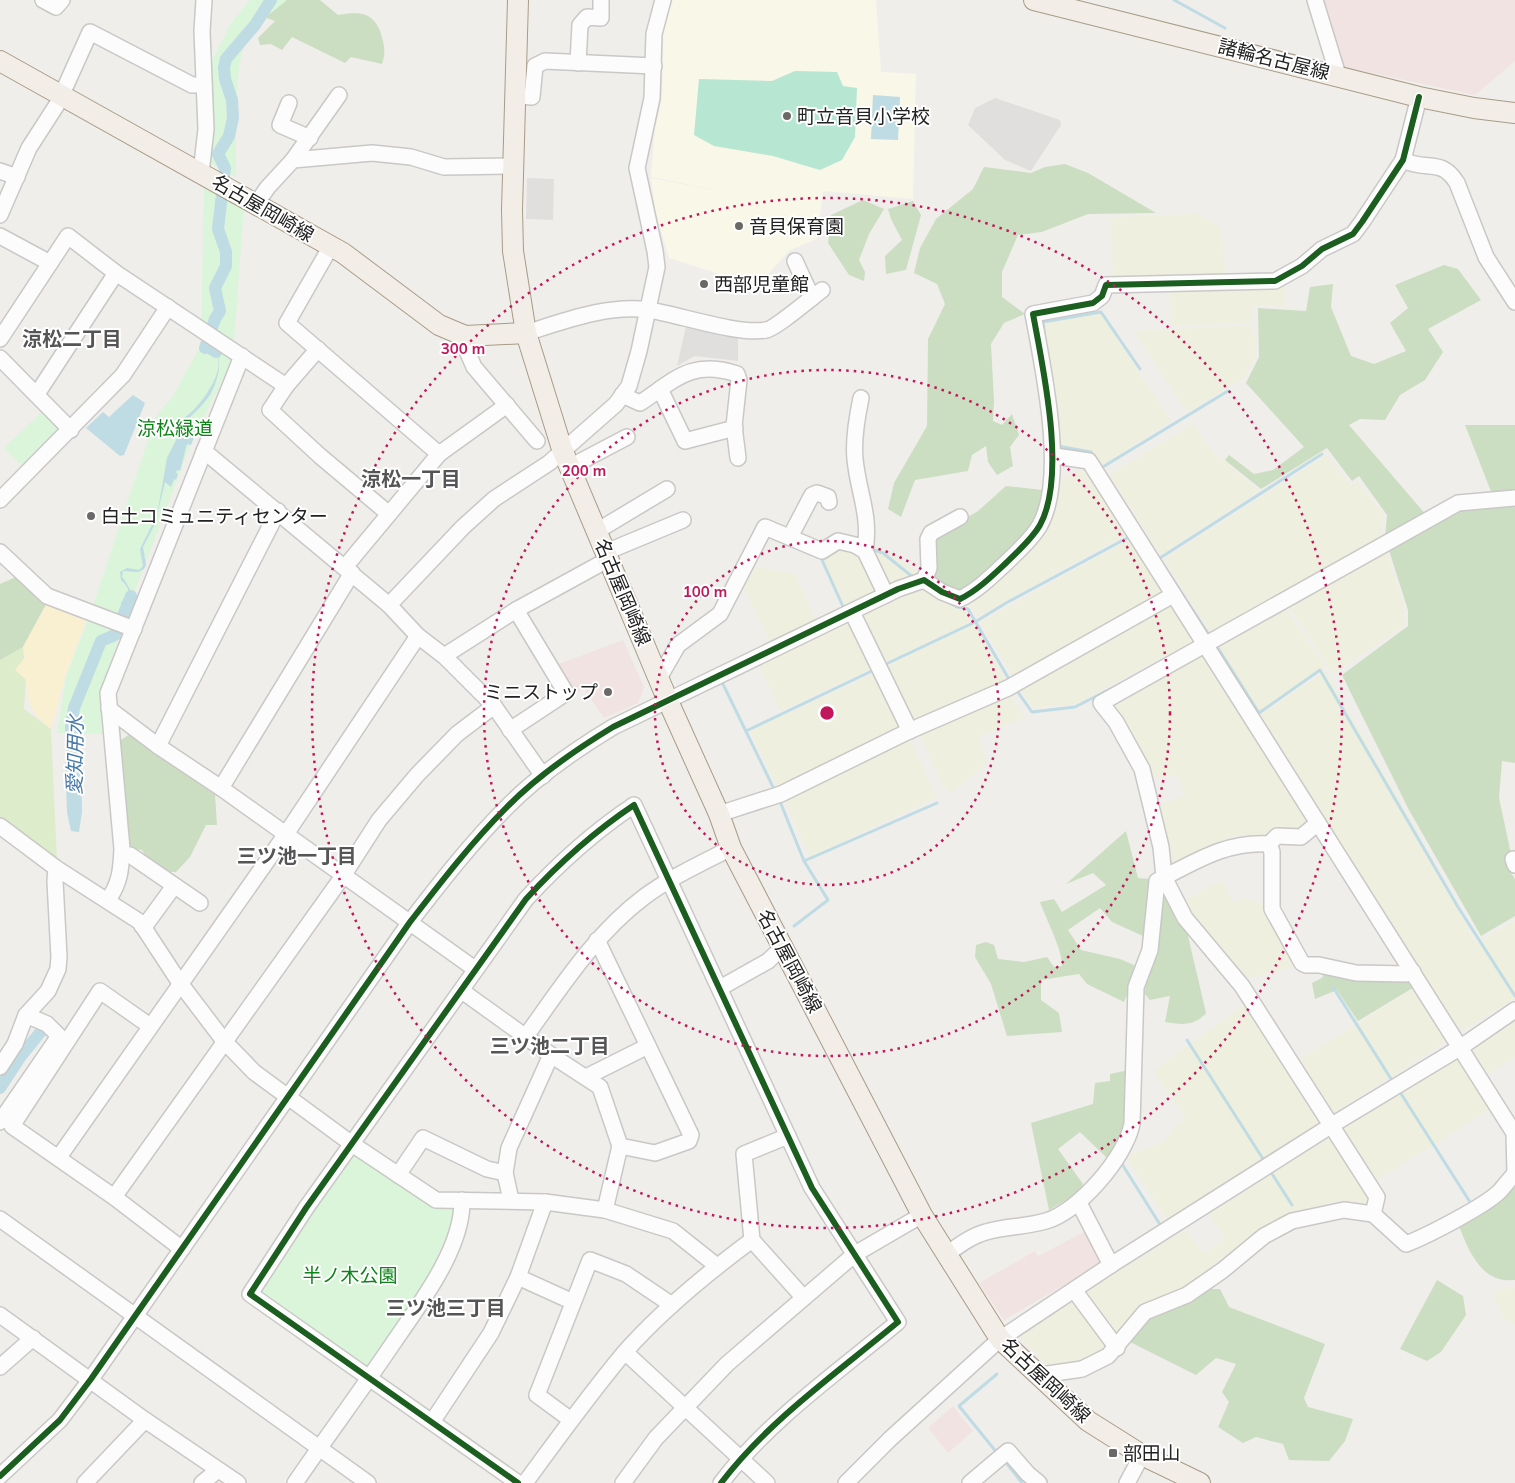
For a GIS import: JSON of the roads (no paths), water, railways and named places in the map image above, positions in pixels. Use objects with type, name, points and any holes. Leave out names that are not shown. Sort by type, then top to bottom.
[{"type":"main road","name":"名古屋岡崎線","points":[[518,0],[512,166],[513,251],[526,333],[562,449],[668,701],[719,814],[731,848],[922,1215],[1000,1339],[1041,1375],[1088,1421],[1142,1455],[1200,1483]]},
{"type":"main road","name":"諸輪名古屋線","points":[[1034,0],[1338,75],[1419,97],[1474,108],[1515,113]]},
{"type":"main road","name":"名古屋岡崎線","points":[[0,61],[330,246],[440,325],[466,336],[526,333]]},
{"type":"street","points":[[43,0],[56,7],[62,0]]},
{"type":"street","points":[[204,0],[206,176]]},
{"type":"street","points":[[578,63],[580,25],[588,17],[600,18],[601,0]]},
{"type":"street","points":[[389,604],[463,527],[494,499],[549,463],[562,449],[616,404],[629,386],[648,310],[656,268],[655,252],[637,168],[652,98],[656,22],[662,0]]},
{"type":"street","points":[[1315,0],[1338,75]]},
{"type":"street","points":[[0,215],[29,148],[62,95],[90,32],[192,84],[204,85]]},
{"type":"street","points":[[516,96],[532,97],[535,66],[545,61],[654,66]]},
{"type":"street","points":[[256,204],[310,138],[321,119],[339,96]]},
{"type":"street","points":[[924,580],[947,595],[960,600],[987,582],[1033,535],[1041,524],[1047,506],[1054,456],[1034,314],[1093,303],[1102,296],[1106,285],[1275,281],[1302,266],[1322,249],[1353,234],[1403,160],[1419,97]]},
{"type":"street","points":[[289,103],[280,124],[310,138]]},
{"type":"street","points":[[293,160],[372,153],[410,157],[444,167],[512,166]]},
{"type":"street","points":[[1403,160],[1413,165],[1440,166],[1450,171],[1457,183],[1486,257],[1515,302]]},
{"type":"street","points":[[0,171],[17,177]]},
{"type":"street","points":[[0,236],[50,263]]},
{"type":"street","points":[[0,339],[68,236],[116,273],[286,386]]},
{"type":"street","points":[[330,246],[287,323],[439,454]]},
{"type":"street","points":[[526,333],[605,312],[629,309],[648,310],[746,330],[768,330],[817,294],[795,260]]},
{"type":"street","points":[[37,394],[116,273]]},
{"type":"street","points":[[3,490],[71,430],[123,376],[168,308]]},
{"type":"street","points":[[466,336],[467,352],[474,367],[537,441]]},
{"type":"street","points":[[318,349],[286,386],[270,410],[320,456],[389,514]]},
{"type":"street","points":[[108,900],[117,888],[122,872],[122,855],[108,693],[131,627],[242,356]]},
{"type":"street","points":[[0,358],[71,430]]},
{"type":"street","points":[[622,395],[640,403],[690,370],[697,369],[737,374],[739,380],[735,428],[738,458]]},
{"type":"street","points":[[660,389],[685,440],[735,428]]},
{"type":"street","points":[[861,398],[856,419],[855,459],[865,504],[867,540],[865,551]]},
{"type":"street","points":[[222,788],[348,570],[389,514],[439,454],[507,405]]},
{"type":"street","points":[[570,468],[627,437]]},
{"type":"street","points":[[204,451],[389,604],[418,636],[444,656],[494,706],[542,776]]},
{"type":"street","points":[[1041,1375],[1082,1370],[1108,1356],[1118,1348],[1145,1312],[1187,1295],[1223,1270],[1278,1227],[1292,1221],[1344,1210],[1373,1214],[1406,1244],[1420,1239],[1481,1204],[1499,1192],[1515,1173],[1514,1133],[1089,462],[1054,456]]},
{"type":"street","points":[[597,531],[667,489]]},
{"type":"street","points":[[790,537],[796,521],[809,501],[817,493],[828,497],[829,502]]},
{"type":"street","points":[[1373,1214],[1377,1197],[1332,1125],[1242,986],[1185,918],[1164,877],[1161,847],[1142,770],[1116,722],[1101,704],[1204,644],[1458,504],[1515,498]]},
{"type":"street","points":[[158,746],[278,512]]},
{"type":"street","points":[[0,1476],[60,1420],[91,1380],[410,922],[478,837],[508,806],[542,776],[612,727],[886,595],[924,580],[929,568],[928,539],[931,533],[960,517]]},
{"type":"street","points":[[444,656],[607,555],[683,520]]},
{"type":"street","points":[[659,678],[678,645],[720,614],[765,527],[822,551],[838,540],[855,545],[865,551],[886,595]]},
{"type":"street","points":[[0,552],[47,596],[131,627]]},
{"type":"street","points":[[719,814],[781,794],[910,731],[1008,688],[1173,595]]},
{"type":"street","points":[[510,730],[566,693],[516,610]]},
{"type":"street","points":[[852,612],[910,731]]},
{"type":"street","points":[[58,1157],[286,834],[418,636]]},
{"type":"street","points":[[114,1197],[342,876],[379,820],[417,775],[457,734],[494,706]]},
{"type":"street","points":[[109,709],[158,746],[222,788],[342,876],[475,969]]},
{"type":"street","points":[[518,1483],[250,1294],[306,1208],[526,899],[559,862],[606,824],[634,805],[812,1188],[898,1322],[784,1418],[740,1459],[721,1483]]},
{"type":"street","points":[[946,1255],[984,1232],[1047,1221],[1079,1202],[1103,1176],[1131,1130],[1136,987],[1150,950],[1157,881],[1228,847],[1251,843],[1269,844],[1277,836],[1301,837],[1318,823]]},
{"type":"street","points":[[0,826],[56,868],[140,922],[180,983],[224,1041],[254,1072],[352,1144],[436,1200],[545,1202],[605,1210],[673,1231],[717,1266]]},
{"type":"street","points":[[1269,844],[1272,852],[1272,909],[1302,963],[1356,972],[1407,974],[1413,972]]},
{"type":"street","points":[[526,1036],[571,972],[597,940],[626,912],[669,880],[731,848]]},
{"type":"street","points":[[122,855],[130,855],[200,903]]},
{"type":"street","points":[[0,1068],[14,1044],[26,1015],[48,991],[58,969],[56,868]]},
{"type":"street","points":[[142,926],[147,924],[174,886]]},
{"type":"street","points":[[597,940],[691,1134],[689,1141],[655,1153],[620,1146]]},
{"type":"street","points":[[720,988],[768,961],[783,947]]},
{"type":"street","points":[[150,1026],[100,991],[12,1126],[114,1197],[182,1249]]},
{"type":"street","points":[[462,991],[551,1055],[600,1087],[620,1146],[605,1210]]},
{"type":"street","points":[[846,1483],[890,1439],[1000,1339],[1111,1265],[1332,1125],[1461,1047],[1515,1010]]},
{"type":"street","points":[[0,1122],[5,1106],[59,1036],[47,1024],[26,1015]]},
{"type":"street","points":[[586,1077],[648,1046]]},
{"type":"street","points":[[511,1200],[506,1173],[509,1148],[551,1055]]},
{"type":"street","points":[[788,1136],[744,1154],[752,1240],[803,1297]]},
{"type":"street","points":[[398,1175],[422,1138],[488,1169],[506,1173]]},
{"type":"street","points":[[295,1483],[370,1378],[427,1293],[450,1250],[463,1216],[462,1200]]},
{"type":"street","points":[[432,1422],[491,1333],[518,1277],[545,1202]]},
{"type":"street","points":[[1079,1202],[1111,1265]]},
{"type":"street","points":[[623,1483],[656,1438],[727,1364],[855,1254],[922,1215]]},
{"type":"street","points":[[0,1218],[368,1483]]},
{"type":"street","points":[[525,1483],[571,1420],[625,1352],[672,1305],[717,1266],[752,1240]]},
{"type":"street","points":[[571,1420],[537,1396],[590,1260],[626,1274],[672,1305]]},
{"type":"street","points":[[518,1277],[573,1302]]},
{"type":"street","points":[[1074,1290],[1118,1348]]},
{"type":"street","points":[[0,1315],[146,1420],[238,1483]]},
{"type":"street","points":[[0,1367],[32,1338]]},
{"type":"street","points":[[625,1352],[767,1483]]},
{"type":"street","points":[[85,1483],[146,1420]]},
{"type":"street","points":[[970,1483],[1008,1451],[1028,1474],[1039,1483]]},
{"type":"street","points":[[1127,1483],[1142,1455]]},
{"type":"street","points":[[202,1483],[218,1470]]},
{"type":"water","points":[[873,95],[900,97],[898,140],[871,139]]},
{"type":"water","points":[[203,345],[211,347],[219,358],[219,363],[216,354],[209,349],[206,352],[202,352],[201,348]]},
{"type":"water","points":[[219,363],[216,382],[210,395],[188,419],[195,428],[192,436],[194,437],[191,445],[187,444],[180,471],[177,470],[176,473],[178,474],[176,480],[174,479],[171,487],[165,482],[155,524],[143,547],[146,565],[144,569],[138,572],[123,571],[122,577],[129,588],[132,599],[130,608],[125,610],[122,608],[121,602],[130,601],[130,595],[127,587],[121,580],[120,572],[127,568],[139,570],[143,566],[140,549],[157,515],[167,458],[177,438],[189,425],[185,417],[199,404],[213,383]]},
{"type":"water","points":[[133,395],[145,403],[124,455],[120,456],[86,428],[103,412],[109,417]]},
{"type":"water","points":[[65,753],[81,753],[82,812],[79,832],[71,831],[67,812]]},
{"type":"waterway","name":"愛知用水","points":[[216,352],[208,347],[205,348],[215,319],[220,311],[215,288],[226,266],[226,252],[218,229],[225,168],[218,154],[229,136],[233,118],[232,100],[225,79],[224,68],[226,59],[255,25],[271,0]]},
{"type":"waterway","points":[[1174,0],[1225,28]]},
{"type":"waterway","points":[[1045,340],[1043,322],[1101,312],[1140,369]]},
{"type":"waterway","points":[[1101,468],[1228,391]]},
{"type":"waterway","points":[[1057,446],[1091,452],[1094,457]]},
{"type":"waterway","points":[[1160,558],[1322,454]]},
{"type":"waterway","points":[[884,665],[975,622],[1006,603],[1129,537]]},
{"type":"waterway","points":[[871,549],[883,553],[914,578]]},
{"type":"waterway","points":[[1153,549],[1211,638]]},
{"type":"waterway","points":[[828,556],[822,560],[845,611]]},
{"type":"waterway","name":"愛知用水","points":[[74,768],[71,727],[74,708],[101,641],[115,635],[131,596]]},
{"type":"waterway","points":[[947,601],[957,607],[968,609],[1010,681]]},
{"type":"waterway","points":[[1216,645],[1259,713],[1320,670],[1458,907],[1515,996]]},
{"type":"waterway","points":[[746,731],[876,669]]},
{"type":"waterway","points":[[721,680],[775,791]]},
{"type":"waterway","points":[[1015,688],[1032,712],[1075,707],[1120,684]]},
{"type":"waterway","points":[[779,799],[804,861],[828,900],[794,926]]},
{"type":"waterway","points":[[804,861],[937,803]]},
{"type":"waterway","points":[[1333,987],[1393,1082]]},
{"type":"waterway","name":"愛知用水","points":[[0,1088],[21,1056],[43,1029]]},
{"type":"waterway","points":[[1187,1040],[1265,1162]]},
{"type":"waterway","points":[[1398,1089],[1470,1202]]},
{"type":"waterway","points":[[1122,1164],[1159,1223]]},
{"type":"waterway","points":[[1269,1169],[1292,1205]]},
{"type":"waterway","points":[[997,1374],[959,1406],[998,1454]]},
{"type":"waterway","points":[[1004,1460],[1022,1483]]},
{"type":"place","name":"町立音貝小学校","points":[[787,116]]},
{"type":"place","name":"音貝保育園","points":[[739,226]]},
{"type":"place","name":"西部児童館","points":[[704,284]]},
{"type":"place","name":"白土コミュニティセンター","points":[[91,516]]},
{"type":"place","name":"ミニストップ","points":[[608,692]]},
{"type":"place","name":"部田山","points":[[1113,1453]]},
{"type":"district","name":"涼松二丁目","points":[[72,339]]},
{"type":"district","name":"涼松一丁目","points":[[411,479]]},
{"type":"district","name":"三ツ池一丁目","points":[[297,856]]},
{"type":"district","name":"三ツ池二丁目","points":[[550,1046]]},
{"type":"district","name":"三ツ池三丁目","points":[[446,1308]]},
{"type":"park label","name":"涼松緑道","points":[[175,428]]},
{"type":"park label","name":"半ノ木公園","points":[[350,1275]]}]
